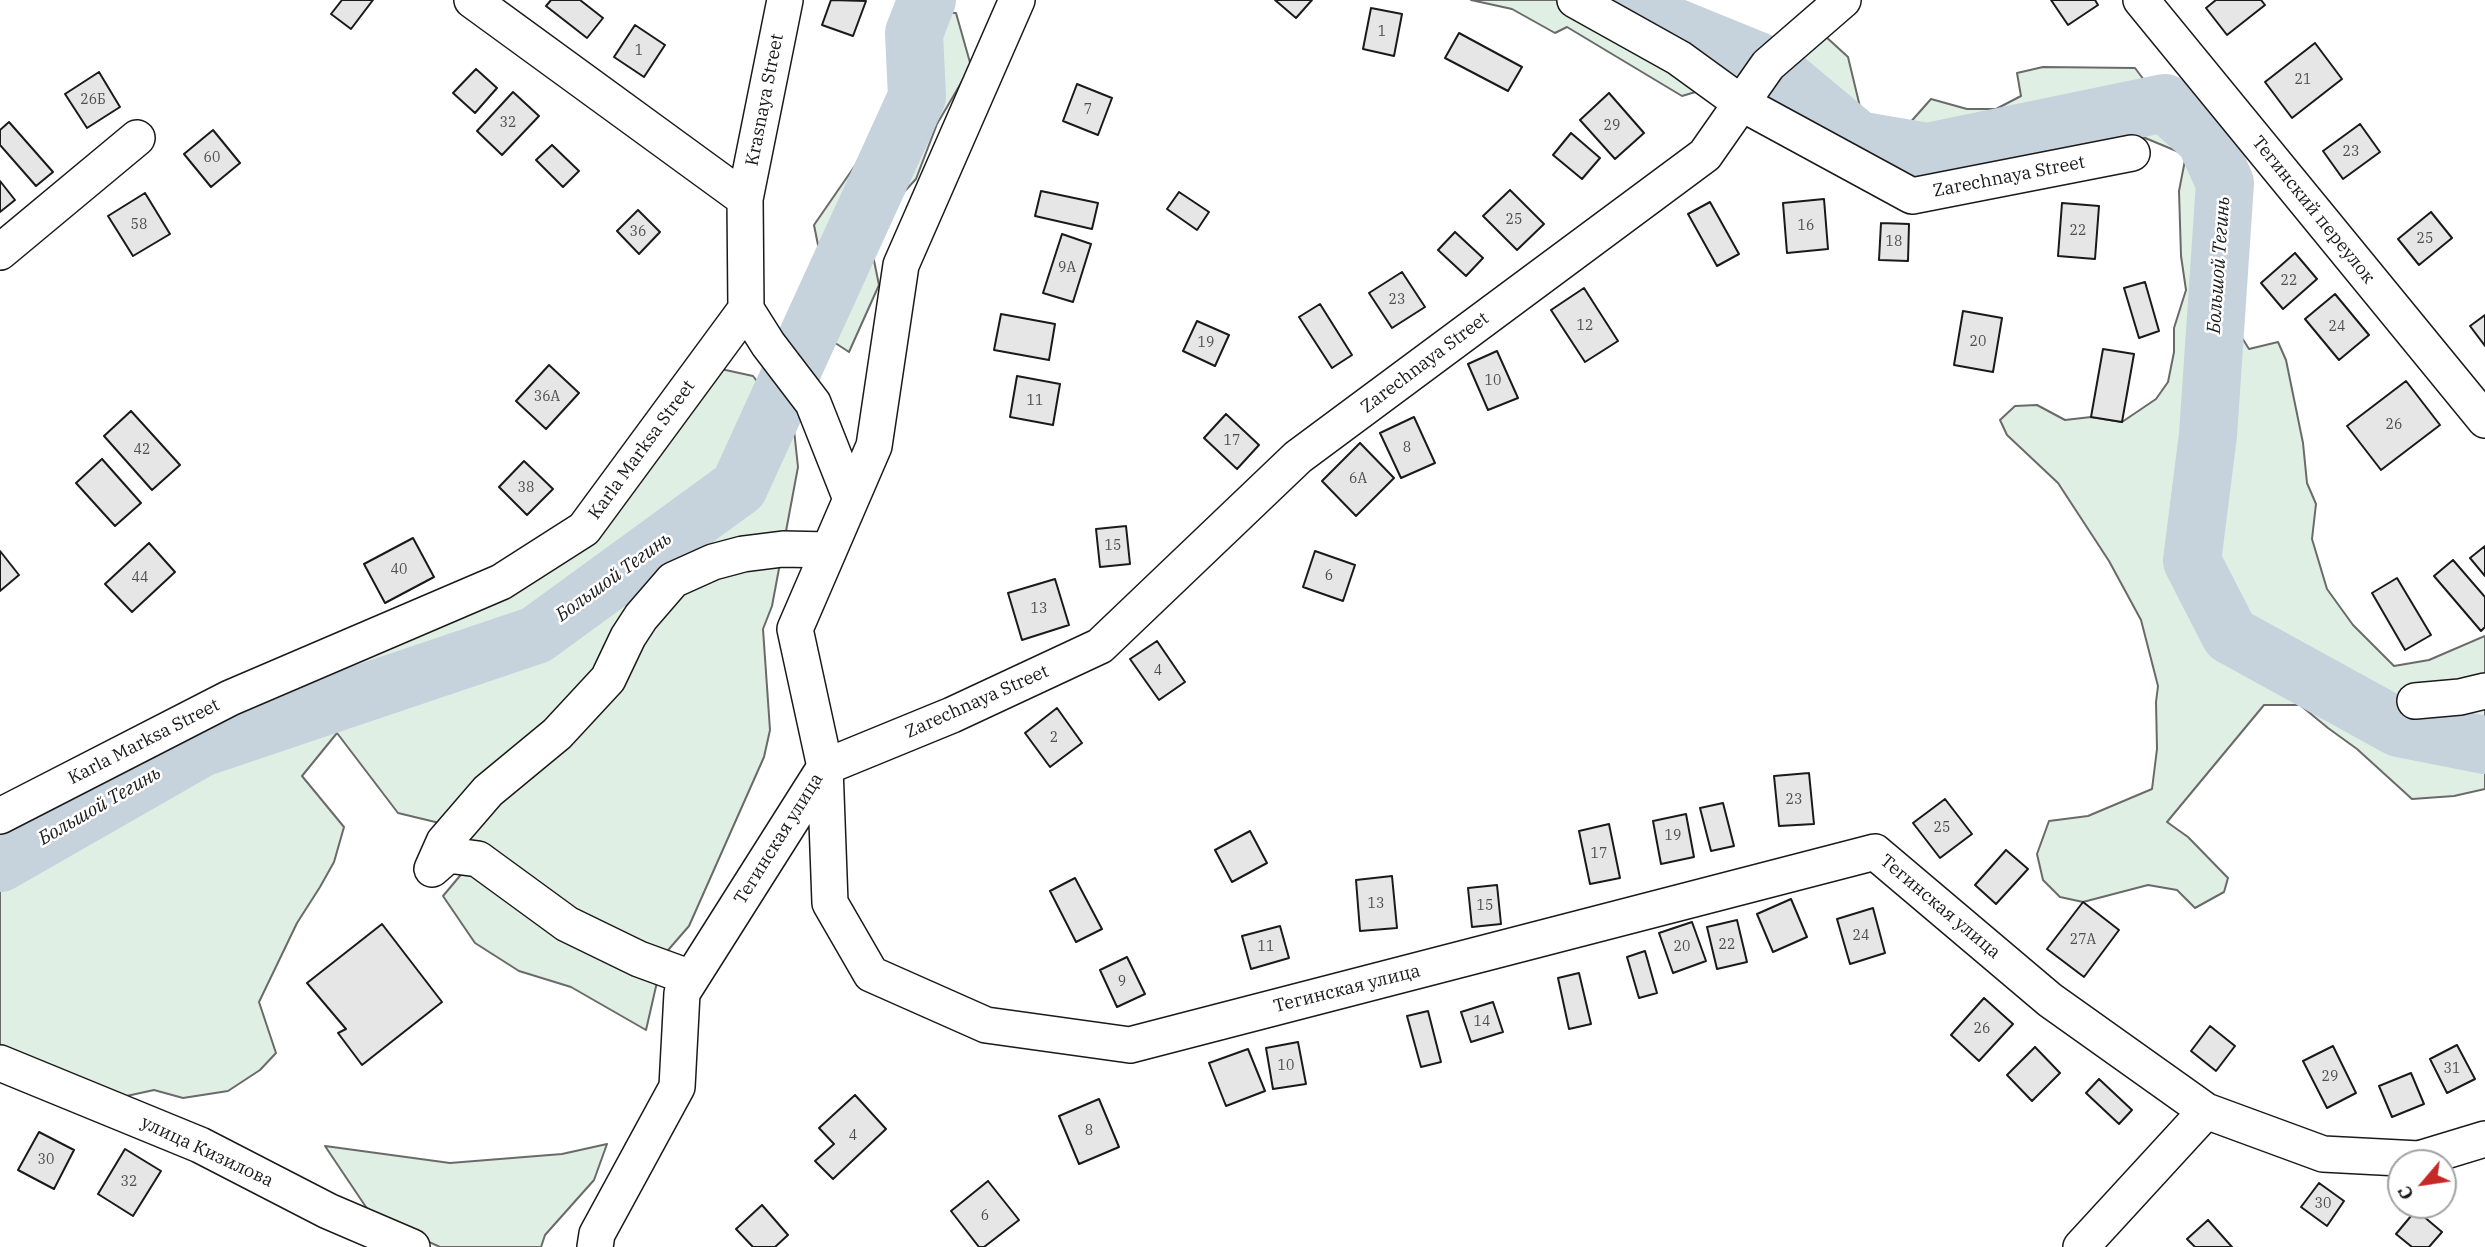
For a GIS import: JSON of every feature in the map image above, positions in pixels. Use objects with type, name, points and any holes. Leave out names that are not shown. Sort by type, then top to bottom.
[{"type":"street","points":[[472,0],[746,199],[746,309],[768,344],[813,403],[851,499]]},
{"type":"street","name":"Krasnaya Street","points":[[746,199],[785,0]]},
{"type":"street","points":[[825,767],[795,629],[874,446],[901,265],[1017,0]]},
{"type":"street","name":"Zarechnaya Street","points":[[1575,0],[1679,58],[1741,103],[1912,196],[2132,153]]},
{"type":"street","name":"Zarechnaya Street","points":[[825,767],[953,716],[1100,646],[1298,457],[1705,155],[1768,65],[1843,0]]},
{"type":"street","name":"Тегинский переулок","points":[[2141,0],[2485,419]]},
{"type":"street","points":[[0,252],[137,138]]},
{"type":"street","name":"Karla Marksa Street","points":[[0,816],[230,698],[501,582],[584,529],[746,309]]},
{"type":"street","points":[[691,978],[639,959],[567,924],[478,859],[448,855],[432,869],[444,842],[488,791],[556,734],[608,679],[641,617],[673,580],[713,562],[743,554],[783,549],[829,550]]},
{"type":"street","points":[[2415,701],[2460,697],[2485,691]]},
{"type":"street","name":"Тегинская улица","points":[[595,1247],[597,1234],[677,1087],[682,993],[825,767]]},
{"type":"street","name":"Тегинская улица","points":[[825,767],[830,903],[871,974],[986,1025],[1130,1045],[1875,852],[2050,1000],[2206,1111],[2323,1154],[2419,1159],[2485,1139]]},
{"type":"street","name":"улица Кизилова","points":[[0,1063],[200,1145],[328,1211],[412,1247]]},
{"type":"street","points":[[2081,1247],[2206,1111]]},
{"type":"green space","points":[[1471,0],[1590,0],[1619,16],[1672,11],[1747,47],[1739,79],[1682,96],[1567,27],[1555,33],[1512,9]]},
{"type":"green space","points":[[935,12],[956,13],[971,66],[937,124],[916,179],[868,231],[879,285],[849,352],[797,318],[823,270],[814,225],[890,115],[904,61]]},
{"type":"green space","points":[[1824,35],[1848,57],[1861,111],[1878,131],[1908,125],[1931,99],[1967,109],[1996,109],[2021,96],[2017,73],[2043,67],[2135,68],[2186,136],[2187,155],[2230,157],[2243,173],[2233,215],[2235,269],[2231,320],[2249,349],[2278,342],[2286,360],[2303,443],[2307,483],[2316,504],[2312,539],[2327,589],[2353,625],[2394,666],[2429,660],[2485,636],[2485,789],[2454,796],[2412,799],[2357,749],[2300,705],[2264,705],[2167,822],[2188,837],[2228,878],[2224,892],[2195,908],[2177,890],[2148,885],[2083,902],[2060,897],[2043,880],[2037,854],[2049,821],[2088,816],[2152,789],[2157,749],[2158,686],[2141,620],[2109,561],[2058,483],[2007,435],[2000,420],[2015,406],[2037,405],[2065,420],[2091,417],[2122,422],[2156,399],[2168,382],[2174,352],[2174,328],[2186,290],[2181,256],[2179,191],[2186,155],[2138,135],[2095,136],[2048,141],[2009,159],[1976,169],[1939,176],[1896,177],[1863,158],[1829,129],[1808,122],[1781,107],[1770,93],[1795,63]]},
{"type":"green space","points":[[721,369],[753,376],[794,430],[798,467],[772,606],[763,629],[770,730],[764,757],[689,926],[663,956],[646,1030],[571,987],[519,971],[475,943],[443,896],[464,871],[456,827],[398,813],[337,733],[302,776],[344,827],[334,862],[297,923],[259,1002],[276,1053],[260,1070],[228,1091],[183,1098],[154,1090],[122,1097],[0,1051],[0,816],[584,529]]},
{"type":"green space","points":[[607,1144],[594,1180],[545,1235],[541,1247],[440,1247],[372,1216],[325,1146],[450,1163],[562,1154]]},
{"type":"building","points":[[342,0],[373,0],[351,29],[331,14]]},
{"type":"building","points":[[551,0],[580,0],[603,18],[587,38],[546,6]]},
{"type":"building","points":[[831,0],[866,1],[853,36],[822,25]]},
{"type":"building","points":[[1275,0],[1312,0],[1296,18]]},
{"type":"building","points":[[2051,0],[2095,0],[2098,5],[2068,25]]},
{"type":"building","points":[[2216,0],[2261,0],[2265,5],[2227,35],[2206,8]]},
{"type":"building","points":[[1371,8],[1402,14],[1394,56],[1363,49]]},
{"type":"building","points":[[635,25],[665,45],[644,77],[614,57]]},
{"type":"building","points":[[1459,33],[1522,67],[1508,91],[1445,58]]},
{"type":"building","points":[[2315,43],[2342,79],[2292,118],[2265,82]]},
{"type":"building","points":[[476,69],[497,88],[475,113],[453,93]]},
{"type":"building","points":[[99,72],[120,107],[87,128],[65,94]]},
{"type":"building","points":[[1077,84],[1112,98],[1098,135],[1063,121]]},
{"type":"building","points":[[513,92],[539,116],[502,155],[477,131]]},
{"type":"building","points":[[1609,93],[1644,133],[1615,159],[1580,120]]},
{"type":"building","points":[[9,122],[53,172],[36,186],[0,145],[0,130]]},
{"type":"building","points":[[2360,124],[2380,152],[2343,179],[2323,151]]},
{"type":"building","points":[[213,130],[240,163],[211,187],[184,154]]},
{"type":"building","points":[[1571,133],[1600,158],[1582,179],[1553,155]]},
{"type":"building","points":[[552,145],[579,171],[563,187],[536,160]]},
{"type":"building","points":[[0,181],[15,200],[0,212]]},
{"type":"building","points":[[1510,190],[1544,224],[1517,250],[1483,216]]},
{"type":"building","points":[[1041,191],[1098,203],[1092,229],[1035,216]]},
{"type":"building","points":[[1179,192],[1209,212],[1197,230],[1167,209]]},
{"type":"building","points":[[145,193],[170,234],[133,256],[108,216]]},
{"type":"building","points":[[1824,199],[1828,249],[1787,253],[1783,203]]},
{"type":"building","points":[[1710,202],[1739,254],[1717,266],[1688,214]]},
{"type":"building","points":[[2062,203],[2099,206],[2095,259],[2058,256]]},
{"type":"building","points":[[638,210],[660,232],[639,254],[617,231]]},
{"type":"building","points":[[2431,212],[2452,238],[2419,265],[2398,239]]},
{"type":"building","points":[[1881,223],[1909,224],[1908,261],[1879,260]]},
{"type":"building","points":[[1455,232],[1483,258],[1466,276],[1438,250]]},
{"type":"building","points":[[1062,234],[1091,244],[1073,302],[1043,293]]},
{"type":"building","points":[[2295,253],[2317,279],[2283,309],[2261,283]]},
{"type":"building","points":[[1402,272],[1425,307],[1392,328],[1369,293]]},
{"type":"building","points":[[2145,282],[2159,331],[2139,338],[2124,288]]},
{"type":"building","points":[[1584,288],[1618,341],[1585,362],[1551,310]]},
{"type":"building","points":[[2335,294],[2369,335],[2339,360],[2305,319]]},
{"type":"building","points":[[1320,304],[1352,355],[1332,368],[1299,317]]},
{"type":"building","points":[[1963,311],[2002,318],[1993,372],[1954,365]]},
{"type":"building","points":[[1001,314],[1055,324],[1049,360],[994,350]]},
{"type":"building","points":[[2485,315],[2485,346],[2470,326]]},
{"type":"building","points":[[1197,321],[1229,335],[1215,366],[1183,351]]},
{"type":"building","points":[[2103,349],[2134,354],[2122,422],[2091,417]]},
{"type":"building","points":[[1497,351],[1518,398],[1488,410],[1468,364]]},
{"type":"building","points":[[549,365],[579,393],[546,429],[516,401]]},
{"type":"building","points":[[1017,376],[1060,384],[1053,425],[1010,417]]},
{"type":"building","points":[[2406,381],[2440,425],[2381,470],[2347,426]]},
{"type":"building","points":[[131,411],[180,465],[152,490],[104,436]]},
{"type":"building","points":[[1226,414],[1259,445],[1237,469],[1204,438]]},
{"type":"building","points":[[1414,417],[1435,463],[1401,478],[1380,433]]},
{"type":"building","points":[[1360,443],[1394,478],[1356,516],[1322,481]]},
{"type":"building","points":[[102,459],[141,503],[115,526],[76,483]]},
{"type":"building","points":[[524,461],[553,489],[527,515],[499,487]]},
{"type":"building","points":[[1126,526],[1130,564],[1100,567],[1096,529]]},
{"type":"building","points":[[413,538],[434,577],[385,603],[364,564]]},
{"type":"building","points":[[149,543],[175,572],[132,612],[105,584]]},
{"type":"building","points":[[2485,546],[2485,576],[2470,558]]},
{"type":"building","points":[[0,551],[19,575],[0,591]]},
{"type":"building","points":[[1315,551],[1355,565],[1343,601],[1303,587]]},
{"type":"building","points":[[2453,560],[2485,597],[2485,627],[2481,631],[2434,576]]},
{"type":"building","points":[[2397,578],[2431,635],[2405,650],[2372,593]]},
{"type":"building","points":[[1055,579],[1069,625],[1022,640],[1008,593]]},
{"type":"building","points":[[1157,641],[1185,682],[1159,700],[1130,659]]},
{"type":"building","points":[[1057,708],[1082,743],[1050,767],[1025,733]]},
{"type":"building","points":[[1809,773],[1814,824],[1779,826],[1774,776]]},
{"type":"building","points":[[1945,799],[1972,834],[1940,858],[1913,823]]},
{"type":"building","points":[[1723,803],[1734,846],[1711,851],[1700,808]]},
{"type":"building","points":[[1686,814],[1694,857],[1661,864],[1653,821]]},
{"type":"building","points":[[1609,824],[1620,878],[1590,884],[1579,831]]},
{"type":"building","points":[[1250,831],[1267,863],[1232,882],[1215,850]]},
{"type":"building","points":[[2006,850],[2028,869],[1996,904],[1975,885]]},
{"type":"building","points":[[1392,876],[1397,928],[1360,931],[1356,880]]},
{"type":"building","points":[[1075,878],[1102,929],[1076,942],[1050,891]]},
{"type":"building","points":[[1497,885],[1501,924],[1472,927],[1468,888]]},
{"type":"building","points":[[1791,899],[1807,937],[1773,952],[1757,914]]},
{"type":"building","points":[[2083,902],[2119,930],[2084,977],[2047,949]]},
{"type":"building","points":[[1873,908],[1885,953],[1850,964],[1837,919]]},
{"type":"building","points":[[1737,920],[1747,962],[1717,969],[1707,927]]},
{"type":"building","points":[[1692,922],[1706,961],[1673,973],[1659,933]]},
{"type":"building","points":[[382,924],[442,1002],[362,1065],[338,1033],[346,1029],[307,983]]},
{"type":"building","points":[[1280,926],[1289,958],[1251,969],[1242,936]]},
{"type":"building","points":[[1645,951],[1657,993],[1639,998],[1627,957]]},
{"type":"building","points":[[1127,957],[1145,994],[1117,1007],[1100,970]]},
{"type":"building","points":[[1579,973],[1591,1024],[1569,1029],[1558,978]]},
{"type":"building","points":[[1984,998],[2013,1024],[1979,1061],[1951,1035]]},
{"type":"building","points":[[1493,1002],[1503,1032],[1471,1042],[1461,1012]]},
{"type":"building","points":[[1428,1011],[1441,1062],[1421,1067],[1407,1016]]},
{"type":"building","points":[[2210,1026],[2235,1046],[2216,1071],[2191,1051]]},
{"type":"building","points":[[1298,1042],[1306,1084],[1273,1089],[1266,1048]]},
{"type":"building","points":[[2457,1045],[2475,1079],[2447,1093],[2430,1059]]},
{"type":"building","points":[[2333,1046],[2356,1093],[2327,1108],[2303,1061]]},
{"type":"building","points":[[2035,1047],[2060,1073],[2032,1101],[2007,1075]]},
{"type":"building","points":[[1248,1049],[1265,1091],[1226,1106],[1209,1063]]},
{"type":"building","points":[[2411,1073],[2424,1104],[2392,1117],[2379,1086]]},
{"type":"building","points":[[2099,1079],[2132,1110],[2119,1124],[2086,1093]]},
{"type":"building","points":[[855,1095],[886,1129],[833,1179],[815,1161],[834,1144],[819,1128]]},
{"type":"building","points":[[1099,1099],[1119,1147],[1079,1164],[1059,1116]]},
{"type":"building","points":[[39,1132],[74,1150],[54,1189],[18,1170]]},
{"type":"building","points":[[125,1149],[161,1171],[133,1216],[98,1194]]},
{"type":"building","points":[[988,1181],[1019,1220],[984,1247],[979,1247],[951,1211]]},
{"type":"building","points":[[2319,1183],[2344,1201],[2327,1226],[2301,1207]]},
{"type":"building","points":[[762,1205],[788,1235],[775,1247],[753,1247],[736,1229]]},
{"type":"building","points":[[2408,1219],[2427,1219],[2442,1232],[2429,1247],[2412,1247],[2396,1234]]},
{"type":"building","points":[[2208,1220],[2232,1247],[2195,1247],[2187,1239]]},
{"type":"waterway","name":"Большой Тегинь","points":[[0,863],[201,748],[536,635],[739,487],[917,97],[914,33],[927,0]]},
{"type":"waterway","name":"Большой Тегинь","points":[[1608,0],[1768,65],[1858,140],[1928,152],[2165,103],[2205,139],[2225,183],[2208,435],[2192,561],[2230,635],[2399,728],[2485,745]]}]
